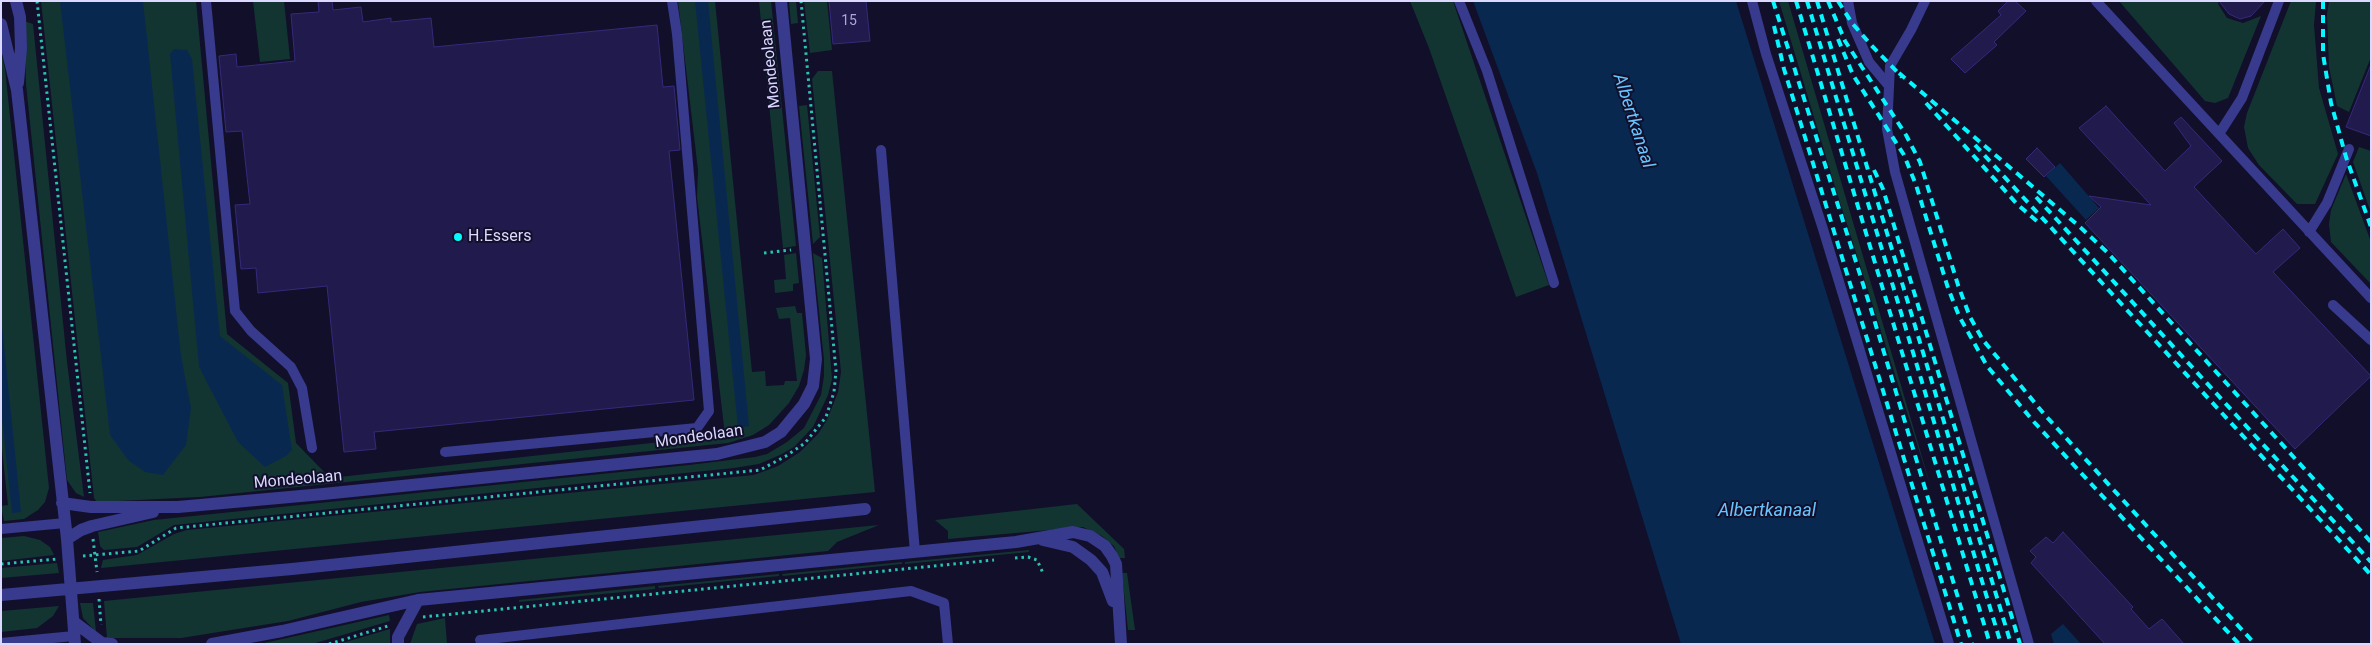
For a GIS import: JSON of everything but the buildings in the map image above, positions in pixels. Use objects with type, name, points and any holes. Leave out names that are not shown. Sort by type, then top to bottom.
[{"type":"street","points":[[16,1],[20,17],[21,48],[17,90]]},
{"type":"street","name":"Mondeolaan","points":[[178,507],[717,454],[765,442],[781,432],[799,411],[813,386],[816,359],[781,1]]},
{"type":"street","points":[[1,24],[17,90],[67,539],[75,640]]},
{"type":"street","points":[[62,503],[91,507],[178,507]]},
{"type":"street","points":[[67,539],[81,530],[92,526],[178,507]]},
{"type":"street","points":[[1,595],[292,568],[865,509]]},
{"type":"street","points":[[212,644],[282,631],[418,600],[915,552],[1073,532],[1090,536],[1105,546],[1116,564],[1121,644]]},
{"type":"street","points":[[1034,538],[1073,548],[1091,560],[1105,578],[1120,620]]},
{"type":"street","points":[[398,644],[398,637],[418,600]]},
{"type":"street","points":[[74,622],[102,643],[112,644]]},
{"type":"lane","points":[[206,1],[234,311],[251,331],[292,367],[302,388],[312,448]]},
{"type":"lane","points":[[445,452],[697,428],[709,411],[678,34],[672,1]]},
{"type":"lane","points":[[1459,1],[1487,72],[1554,283]]},
{"type":"lane","points":[[1752,1],[1766,54],[1823,228],[1949,644]]},
{"type":"lane","points":[[1848,1],[1852,23],[1869,62],[1889,86]]},
{"type":"lane","points":[[1925,1],[1890,66],[1887,129],[1895,172],[2029,644]]},
{"type":"lane","points":[[2096,1],[2371,298]]},
{"type":"lane","points":[[2219,134],[2242,98],[2279,1]]},
{"type":"lane","points":[[2309,232],[2327,203],[2349,149]]},
{"type":"lane","points":[[881,150],[915,552]]},
{"type":"lane","points":[[2333,305],[2371,340]]},
{"type":"lane","points":[[1,529],[65,523]]},
{"type":"lane","points":[[480,640],[910,591],[944,603],[948,644]]},
{"type":"lane","points":[[1,643],[75,640]]},
{"type":"path","points":[[37,1],[90,499]]},
{"type":"path","points":[[78,557],[139,551],[176,528],[760,470],[805,443],[826,417],[834,392],[836,371],[800,1]]},
{"type":"path","points":[[764,253],[797,250]]},
{"type":"path","points":[[93,538],[97,570]]},
{"type":"path","points":[[1008,559],[1028,557],[1037,560],[1043,573]]},
{"type":"path","points":[[1,564],[58,559]]},
{"type":"path","points":[[424,617],[999,560]]},
{"type":"path","points":[[99,602],[101,628]]},
{"type":"path","points":[[329,644],[389,626]]},
{"type":"green space","points":[[41,1],[196,1],[227,334],[288,383],[296,443],[330,478],[725,435],[697,197],[698,170],[678,1],[715,1],[752,372],[765,371],[766,386],[784,385],[785,381],[797,381],[790,318],[779,319],[776,308],[795,306],[797,313],[802,313],[806,355],[799,386],[789,403],[769,425],[753,435],[728,443],[200,497],[97,502],[94,498]]},
{"type":"green space","points":[[253,1],[284,1],[290,59],[260,62]]},
{"type":"green space","points":[[759,1],[771,1],[796,246],[783,248]]},
{"type":"green space","points":[[789,1],[796,1],[798,23],[791,24]]},
{"type":"green space","points":[[804,1],[827,1],[832,50],[810,53]]},
{"type":"green space","points":[[1410,1],[1453,1],[1549,285],[1516,297],[1429,48]]},
{"type":"green space","points":[[1779,1],[1788,1],[1932,491],[1833,180]]},
{"type":"green space","points":[[2119,1],[2219,1],[2218,4],[2227,18],[2243,23],[2261,16],[2228,98],[2215,103],[2205,101]]},
{"type":"green space","points":[[2291,1],[2316,1],[2314,25],[2319,88],[2338,154],[2315,204],[2297,204],[2259,165],[2248,148],[2244,127],[2247,113]]},
{"type":"green space","points":[[2329,1],[2371,1],[2371,57],[2349,112],[2337,106],[2329,67],[2327,14]]},
{"type":"green space","points":[[24,21],[33,24],[67,362],[84,497],[76,493],[67,480],[26,84]]},
{"type":"green space","points":[[1,52],[5,69],[49,488],[45,502],[38,510],[24,519],[4,521],[1,506],[8,505],[1,440]]},
{"type":"green space","points":[[818,71],[832,71],[875,492],[101,568],[103,560],[137,555],[174,534],[187,530],[754,475],[778,466],[800,452],[818,434],[827,420],[838,392],[841,372],[812,79]]},
{"type":"green space","points":[[807,105],[820,237],[813,244],[799,106]]},
{"type":"green space","points":[[2359,147],[2371,151],[2371,213],[2353,162]]},
{"type":"green space","points":[[2346,174],[2371,242],[2371,284],[2331,242],[2329,224],[2331,210]]},
{"type":"green space","points":[[796,253],[799,283],[793,284],[793,291],[775,293],[774,280],[786,279],[784,255]]},
{"type":"green space","points":[[813,253],[822,258],[832,379],[828,395],[813,427],[794,447],[759,464],[174,525],[137,547],[104,550],[100,546],[98,532],[154,520],[689,465],[767,454],[787,442],[804,428],[821,395],[824,360]]},
{"type":"green space","points":[[1077,504],[1124,549],[1125,558],[1119,558],[1114,546],[1102,536],[1083,527],[948,539],[948,531],[935,520]]},
{"type":"green space","points":[[879,525],[837,542],[828,551],[420,592],[361,602],[288,621],[181,638],[107,638],[104,601]]},
{"type":"green space","points":[[24,536],[40,540],[50,547],[54,555],[1,561],[1,538]]},
{"type":"green space","points":[[1029,550],[1029,552],[905,564],[905,562]]},
{"type":"green space","points":[[902,562],[902,564],[783,576],[782,574]]},
{"type":"green space","points":[[57,563],[59,573],[1,578],[1,568]]},
{"type":"green space","points":[[1122,573],[1127,573],[1135,630],[1128,630]]},
{"type":"green space","points":[[779,574],[779,576],[659,588],[658,586]]},
{"type":"green space","points":[[655,586],[655,589],[519,602],[519,600]]},
{"type":"green space","points":[[80,603],[93,603],[96,632],[83,618]]},
{"type":"green space","points":[[59,606],[53,616],[37,628],[1,632],[1,611]]},
{"type":"green space","points":[[389,615],[390,621],[312,644],[260,644]]},
{"type":"green space","points":[[445,618],[447,644],[410,644],[417,624]]},
{"type":"green space","points":[[390,629],[390,644],[339,644]]},
{"type":"water","points":[[60,1],[143,1],[181,356],[191,408],[186,445],[163,475],[145,472],[128,460],[110,435]]},
{"type":"water","points":[[695,1],[708,1],[749,426],[738,428]]},
{"type":"water","name":"Albertkanaal","points":[[1473,1],[1736,1],[1935,644],[1681,644],[1537,173]]},
{"type":"water","points":[[174,49],[187,50],[192,59],[220,336],[282,385],[292,450],[286,456],[265,467],[238,442],[199,367],[170,54]]},
{"type":"water","points":[[2060,163],[2099,208],[2086,220],[2046,176]]},
{"type":"water","points":[[1,316],[21,512],[12,513],[1,409]]},
{"type":"water","points":[[2063,624],[2081,644],[2054,644],[2051,634]]},
{"type":"railway","points":[[1773,1],[1870,306],[1972,644]]},
{"type":"railway","points":[[1796,1],[1990,644]]},
{"type":"railway","points":[[1807,1],[2001,644]]},
{"type":"railway","points":[[1817,1],[2011,644]]},
{"type":"railway","points":[[1828,1],[1845,41],[1906,135],[1920,162],[1958,285],[1970,317],[1983,340],[2044,414],[2255,644]]},
{"type":"railway","points":[[1838,1],[1852,23],[1902,77]]},
{"type":"railway","points":[[2323,1],[2323,54],[2331,103],[2346,157],[2371,227]]},
{"type":"railway","points":[[1774,26],[1784,69],[1961,644]]},
{"type":"railway","points":[[1838,39],[1853,75],[1904,155],[1916,185],[1948,288],[1959,316],[1987,366],[2034,422],[2239,644]]},
{"type":"railway","points":[[1899,73],[2107,252],[2371,542]]},
{"type":"railway","points":[[1926,103],[2017,204],[2039,223]]},
{"type":"railway","points":[[1975,145],[2371,575]]},
{"type":"railway","points":[[1874,170],[1883,189],[2020,644]]},
{"type":"railway","points":[[2036,197],[2371,562]]},
{"type":"place","name":"H.Essers","points":[[458,237]]}]
